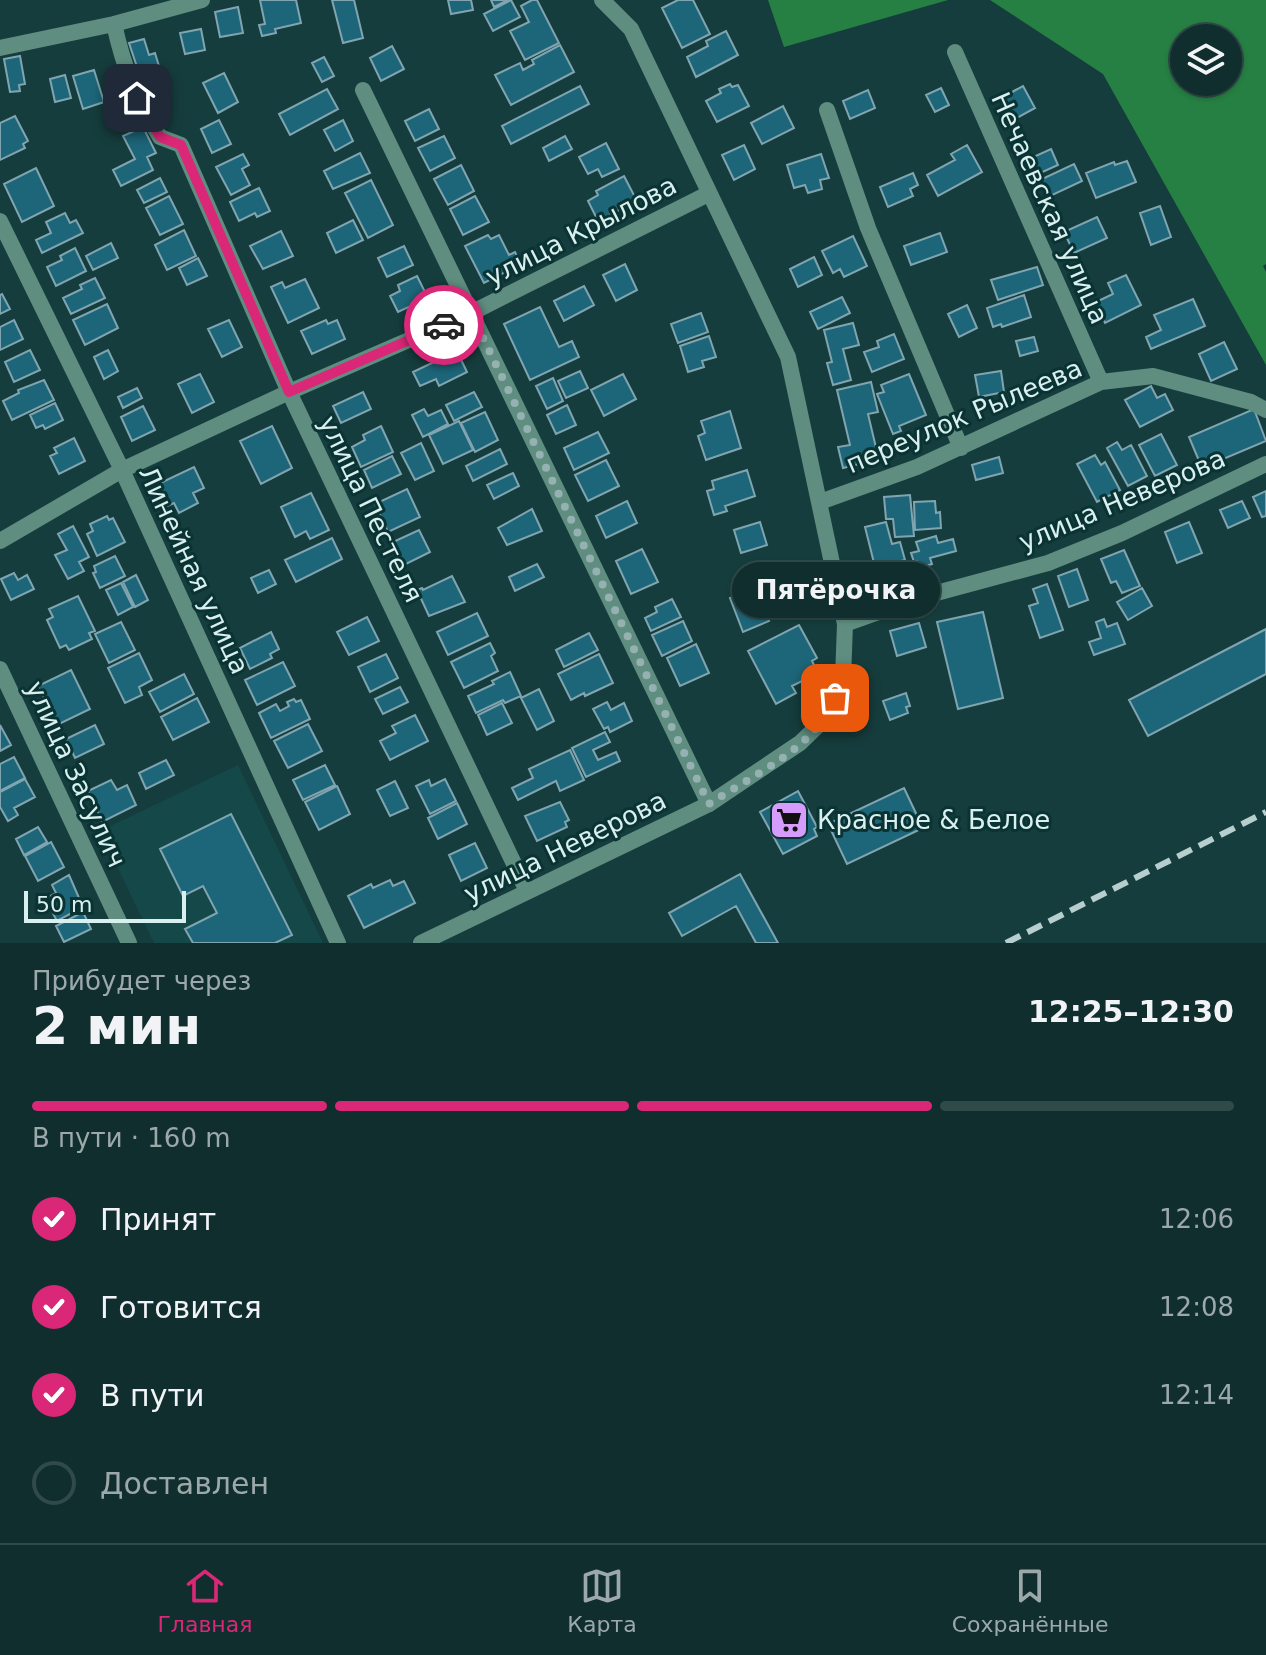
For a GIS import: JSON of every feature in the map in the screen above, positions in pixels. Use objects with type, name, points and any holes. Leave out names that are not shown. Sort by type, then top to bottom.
[{"type":"street","points":[[0,48],[114,24],[202,0]]},
{"type":"street","points":[[602,0],[631,29],[788,357],[845,624]]},
{"type":"street","name":"улица Пестеля","points":[[114,24],[122,60],[137,98],[160,137],[181,145],[289,392],[527,891]]},
{"type":"street","name":"Нечаевская улица","points":[[955,52],[1101,382]]},
{"type":"street","points":[[363,90],[709,804]]},
{"type":"street","points":[[827,110],[868,228],[961,448]]},
{"type":"street","name":"улица Крылова","points":[[0,541],[122,470],[289,392],[471,313],[708,194]]},
{"type":"street","name":"Линейная улица","points":[[0,221],[122,470],[338,943]]},
{"type":"street","name":"переулок Рылеева","points":[[820,502],[917,467],[1101,382],[1153,376],[1251,402],[1266,410]]},
{"type":"street","name":"улица Неверова","points":[[421,943],[709,804],[800,743],[827,717],[843,678],[845,624],[918,598],[1048,563],[1122,533],[1266,464]]},
{"type":"street","name":"улица Засулич","points":[[0,669],[129,943]]},
{"type":"shaded area","points":[[238,765],[323,943],[154,943],[100,831]]},
{"type":"green space","points":[[768,0],[948,0],[784,47]]},
{"type":"green space","points":[[990,0],[1266,0],[1266,264],[1263,266],[1266,272],[1266,365],[1103,74]]},
{"type":"building","points":[[260,0],[296,0],[301,23],[275,29],[276,33],[262,36],[259,25],[265,24]]},
{"type":"building","points":[[332,0],[354,0],[363,38],[343,43]]},
{"type":"building","points":[[448,0],[471,0],[473,10],[451,14]]},
{"type":"building","points":[[491,0],[508,0],[494,7]]},
{"type":"building","points":[[511,0],[520,17],[493,31],[484,14]]},
{"type":"building","points":[[537,0],[559,43],[525,60],[510,31],[529,22],[521,6]]},
{"type":"building","points":[[678,0],[693,0],[710,34],[682,48],[662,8]]},
{"type":"building","points":[[238,7],[243,33],[220,37],[215,12]]},
{"type":"building","points":[[201,29],[205,50],[185,54],[180,33]]},
{"type":"building","points":[[726,31],[738,55],[696,77],[687,57],[708,46],[706,41]]},
{"type":"building","points":[[144,39],[149,55],[155,53],[159,66],[139,73],[129,43]]},
{"type":"building","points":[[560,45],[574,72],[511,105],[495,75],[520,63],[523,70],[534,64],[532,60]]},
{"type":"building","points":[[392,46],[404,69],[381,81],[370,58]]},
{"type":"building","points":[[20,56],[25,84],[19,85],[20,91],[10,92],[4,59]]},
{"type":"building","points":[[324,57],[334,76],[322,82],[312,63]]},
{"type":"building","points":[[94,70],[104,102],[83,109],[73,76]]},
{"type":"building","points":[[224,73],[238,102],[218,113],[203,83]]},
{"type":"building","points":[[65,75],[71,98],[55,102],[50,79]]},
{"type":"building","points":[[730,84],[732,87],[738,85],[749,106],[717,122],[706,101]]},
{"type":"building","points":[[580,86],[589,104],[511,144],[502,126]]},
{"type":"building","points":[[1023,86],[1035,108],[1015,119],[1003,97]]},
{"type":"building","points":[[941,88],[949,105],[935,112],[926,95]]},
{"type":"building","points":[[327,89],[338,109],[290,135],[279,114]]},
{"type":"building","points":[[868,90],[875,108],[850,119],[843,101]]},
{"type":"building","points":[[783,106],[794,128],[762,144],[751,123]]},
{"type":"building","points":[[429,109],[439,129],[415,141],[405,121]]},
{"type":"building","points":[[15,116],[28,141],[23,144],[25,148],[0,160],[0,123]]},
{"type":"building","points":[[219,120],[231,144],[212,153],[201,129]]},
{"type":"building","points":[[343,120],[353,141],[335,151],[324,130]]},
{"type":"building","points":[[143,127],[156,153],[147,157],[153,170],[121,186],[113,170],[135,159],[123,136]]},
{"type":"building","points":[[444,136],[455,158],[430,171],[418,148]]},
{"type":"building","points":[[565,136],[572,149],[549,161],[543,148]]},
{"type":"building","points":[[606,143],[619,169],[602,177],[598,169],[588,174],[579,157]]},
{"type":"building","points":[[744,145],[755,169],[734,180],[722,155]]},
{"type":"building","points":[[967,145],[982,172],[938,196],[927,175],[955,160],[951,154]]},
{"type":"building","points":[[1051,149],[1058,165],[1036,175],[1029,159]]},
{"type":"building","points":[[360,153],[370,173],[333,189],[324,171]]},
{"type":"building","points":[[243,154],[249,165],[242,169],[250,185],[231,195],[216,167]]},
{"type":"building","points":[[821,154],[829,178],[820,180],[822,189],[808,193],[805,185],[794,188],[787,165]]},
{"type":"building","points":[[1127,161],[1136,182],[1096,198],[1086,173],[1114,162],[1115,165]]},
{"type":"building","points":[[1074,164],[1082,181],[1048,197],[1040,180]]},
{"type":"building","points":[[461,165],[474,191],[448,205],[434,179]]},
{"type":"building","points":[[36,168],[54,206],[22,222],[4,184]]},
{"type":"building","points":[[913,173],[918,185],[910,189],[913,196],[888,207],[880,187]]},
{"type":"building","points":[[624,176],[637,201],[598,221],[588,201],[598,195],[596,191]]},
{"type":"building","points":[[160,178],[167,192],[144,203],[137,190]]},
{"type":"building","points":[[371,180],[393,225],[368,238],[345,193]]},
{"type":"building","points":[[259,188],[270,211],[257,217],[255,213],[239,221],[230,202]]},
{"type":"building","points":[[169,196],[183,224],[160,235],[146,208]]},
{"type":"building","points":[[475,196],[489,222],[463,235],[450,209]]},
{"type":"building","points":[[1160,206],[1171,237],[1151,245],[1140,213]]},
{"type":"building","points":[[65,213],[70,223],[76,220],[83,233],[42,253],[36,240],[51,233],[46,222]]},
{"type":"building","points":[[1097,217],[1107,238],[1074,253],[1064,232]]},
{"type":"building","points":[[353,220],[363,240],[336,253],[327,233]]},
{"type":"building","points":[[184,230],[196,256],[167,270],[155,245]]},
{"type":"building","points":[[281,231],[293,256],[263,269],[250,246]]},
{"type":"building","points":[[940,233],[947,252],[911,265],[904,246]]},
{"type":"building","points":[[488,235],[491,239],[499,235],[509,255],[515,252],[521,264],[484,283],[465,246]]},
{"type":"building","points":[[853,236],[867,266],[844,277],[840,269],[833,273],[822,251]]},
{"type":"building","points":[[111,243],[118,258],[93,270],[86,256]]},
{"type":"building","points":[[404,246],[413,265],[387,277],[378,258]]},
{"type":"building","points":[[75,248],[86,271],[56,286],[47,267],[62,260],[60,256]]},
{"type":"building","points":[[814,257],[822,275],[798,287],[790,269]]},
{"type":"building","points":[[198,258],[207,276],[187,285],[179,268]]},
{"type":"building","points":[[625,264],[637,290],[616,301],[603,275]]},
{"type":"building","points":[[1037,267],[1043,285],[998,300],[991,280]]},
{"type":"building","points":[[1126,275],[1141,305],[1105,323],[1096,302],[1113,294],[1108,283]]},
{"type":"building","points":[[417,276],[428,298],[398,312],[390,296],[400,291],[398,285]]},
{"type":"building","points":[[95,278],[105,298],[71,314],[63,298],[82,289],[80,285]]},
{"type":"building","points":[[305,279],[319,308],[288,323],[271,287],[282,282],[285,288]]},
{"type":"building","points":[[584,286],[594,305],[564,321],[554,301]]},
{"type":"building","points":[[0,295],[10,309],[0,314]]},
{"type":"building","points":[[1024,295],[1031,317],[993,327],[987,308]]},
{"type":"building","points":[[842,297],[850,313],[818,329],[810,312]]},
{"type":"building","points":[[1193,299],[1205,326],[1151,349],[1146,337],[1161,330],[1154,315]]},
{"type":"building","points":[[107,304],[118,328],[85,345],[73,320]]},
{"type":"building","points":[[967,305],[977,328],[959,337],[948,314]]},
{"type":"building","points":[[540,307],[559,347],[572,341],[579,357],[530,380],[504,324]]},
{"type":"building","points":[[701,313],[708,332],[678,343],[671,324]]},
{"type":"building","points":[[14,320],[23,339],[0,350],[0,327]]},
{"type":"building","points":[[229,320],[242,347],[222,357],[208,329]]},
{"type":"building","points":[[326,320],[328,324],[337,320],[345,339],[312,354],[301,331]]},
{"type":"building","points":[[853,323],[859,345],[843,349],[851,380],[833,385],[827,363],[832,362],[824,330]]},
{"type":"building","points":[[894,334],[904,359],[872,372],[864,352],[879,347],[877,341]]},
{"type":"building","points":[[709,336],[716,357],[702,361],[704,367],[688,372],[680,346]]},
{"type":"building","points":[[1034,337],[1038,351],[1020,356],[1016,341]]},
{"type":"building","points":[[1224,342],[1237,369],[1211,381],[1199,354]]},
{"type":"building","points":[[454,345],[467,372],[439,386],[436,379],[420,386],[413,372],[434,362],[431,356]]},
{"type":"building","points":[[30,350],[40,370],[14,382],[5,362]]},
{"type":"building","points":[[108,350],[118,371],[104,379],[94,357]]},
{"type":"building","points":[[580,371],[588,388],[566,398],[558,381]]},
{"type":"building","points":[[1001,371],[1004,392],[979,397],[975,375]]},
{"type":"building","points":[[200,374],[214,402],[192,413],[178,384]]},
{"type":"building","points":[[623,374],[636,399],[604,416],[591,390]]},
{"type":"building","points":[[909,374],[926,415],[899,426],[901,431],[893,434],[877,394],[884,392],[881,385]]},
{"type":"building","points":[[553,378],[563,401],[547,409],[536,386]]},
{"type":"building","points":[[44,380],[54,400],[12,420],[3,401],[19,393],[18,390]]},
{"type":"building","points":[[871,382],[878,412],[868,414],[878,456],[843,468],[838,447],[850,445],[837,390]]},
{"type":"building","points":[[1151,386],[1157,398],[1165,394],[1173,410],[1140,427],[1125,400]]},
{"type":"building","points":[[137,388],[142,398],[123,408],[118,397]]},
{"type":"building","points":[[363,392],[371,409],[341,423],[333,406]]},
{"type":"building","points":[[474,392],[482,407],[454,421],[446,405]]},
{"type":"building","points":[[55,403],[63,420],[45,429],[43,425],[36,428],[30,415]]},
{"type":"building","points":[[567,405],[576,425],[556,434],[547,415]]},
{"type":"building","points":[[143,406],[155,430],[132,441],[121,417]]},
{"type":"building","points":[[424,409],[428,416],[441,410],[448,424],[423,437],[412,415]]},
{"type":"building","points":[[1254,409],[1266,441],[1202,468],[1189,437]]},
{"type":"building","points":[[730,411],[741,448],[706,460],[698,436],[705,433],[701,421]]},
{"type":"building","points":[[485,412],[498,440],[475,452],[461,423]]},
{"type":"building","points":[[459,421],[473,450],[443,464],[429,435]]},
{"type":"building","points":[[272,426],[292,468],[261,484],[240,441]]},
{"type":"building","points":[[381,426],[393,452],[361,467],[352,447],[365,440],[363,435]]},
{"type":"building","points":[[598,432],[609,453],[574,470],[564,448]]},
{"type":"building","points":[[1161,434],[1177,465],[1155,476],[1139,445]]},
{"type":"building","points":[[74,438],[85,461],[59,474],[50,456],[57,453],[54,448]]},
{"type":"building","points":[[1117,442],[1122,450],[1131,445],[1147,476],[1128,486],[1107,448]]},
{"type":"building","points":[[421,443],[434,471],[415,480],[401,453]]},
{"type":"building","points":[[500,449],[507,464],[473,481],[466,466]]},
{"type":"building","points":[[1095,455],[1101,465],[1105,462],[1120,490],[1097,502],[1077,464]]},
{"type":"building","points":[[392,456],[401,474],[372,488],[364,470]]},
{"type":"building","points":[[999,457],[1003,473],[976,480],[972,465]]},
{"type":"building","points":[[606,460],[619,486],[588,501],[575,475]]},
{"type":"building","points":[[194,467],[204,488],[193,493],[198,503],[179,513],[174,503],[165,507],[154,486]]},
{"type":"building","points":[[747,470],[755,496],[725,506],[727,511],[714,515],[707,491],[714,489],[712,481]]},
{"type":"building","points":[[513,473],[519,486],[494,499],[487,485]]},
{"type":"building","points":[[407,489],[420,517],[388,532],[375,504]]},
{"type":"building","points":[[1266,491],[1266,516],[1262,517],[1253,497]]},
{"type":"building","points":[[311,493],[329,530],[310,539],[306,531],[295,537],[281,507]]},
{"type":"building","points":[[910,495],[914,536],[895,537],[893,519],[886,519],[884,497]]},
{"type":"building","points":[[627,501],[637,523],[606,538],[596,516]]},
{"type":"building","points":[[935,501],[936,513],[940,512],[941,528],[915,530],[914,502]]},
{"type":"building","points":[[1242,501],[1250,518],[1228,528],[1220,510]]},
{"type":"building","points":[[532,509],[542,531],[507,545],[498,528]]},
{"type":"building","points":[[107,516],[109,520],[113,518],[125,542],[97,556],[87,534],[93,531],[90,524]]},
{"type":"building","points":[[760,522],[767,545],[741,553],[734,530]]},
{"type":"building","points":[[886,522],[892,544],[900,542],[905,560],[875,567],[865,527]]},
{"type":"building","points":[[1189,522],[1202,553],[1177,563],[1165,532]]},
{"type":"building","points":[[73,526],[89,557],[79,562],[84,571],[68,579],[55,555],[67,550],[58,534]]},
{"type":"building","points":[[419,530],[430,552],[404,565],[393,542]]},
{"type":"building","points":[[936,536],[938,543],[953,539],[956,551],[930,558],[932,564],[919,568],[911,553],[919,551],[916,542]]},
{"type":"building","points":[[332,538],[342,559],[296,582],[285,560]]},
{"type":"building","points":[[642,549],[658,582],[631,594],[616,561]]},
{"type":"building","points":[[1124,550],[1140,586],[1122,593],[1116,581],[1111,583],[1101,559]]},
{"type":"building","points":[[115,556],[125,576],[100,588],[93,573],[96,572],[94,566]]},
{"type":"building","points":[[537,564],[544,577],[515,591],[509,577]]},
{"type":"building","points":[[1077,569],[1088,600],[1069,607],[1058,576]]},
{"type":"building","points":[[269,570],[276,584],[258,593],[251,578]]},
{"type":"building","points":[[14,573],[18,580],[27,575],[34,589],[11,600],[1,579]]},
{"type":"building","points":[[136,575],[148,600],[135,607],[123,582]]},
{"type":"building","points":[[452,576],[465,602],[429,616],[417,590]]},
{"type":"building","points":[[121,583],[133,607],[118,615],[106,590]]},
{"type":"building","points":[[1047,584],[1063,630],[1040,638],[1029,606],[1038,603],[1033,589]]},
{"type":"building","points":[[756,588],[769,621],[743,632],[730,598]]},
{"type":"building","points":[[1142,588],[1152,606],[1128,620],[1117,602]]},
{"type":"building","points":[[78,596],[95,631],[89,633],[92,639],[69,650],[66,645],[60,648],[47,620],[53,617],[49,609]]},
{"type":"building","points":[[672,599],[681,617],[651,631],[645,618],[657,612],[655,607]]},
{"type":"building","points":[[983,612],[1003,698],[958,709],[937,622]]},
{"type":"building","points":[[477,613],[488,636],[448,655],[437,632]]},
{"type":"building","points":[[367,617],[379,641],[349,655],[337,632]]},
{"type":"building","points":[[1104,619],[1107,627],[1117,623],[1125,644],[1094,655],[1089,642],[1101,638],[1096,622]]},
{"type":"building","points":[[683,621],[692,641],[662,656],[652,635]]},
{"type":"building","points":[[121,622],[135,650],[109,663],[95,634]]},
{"type":"building","points":[[919,623],[926,647],[897,656],[890,631]]},
{"type":"building","points":[[799,625],[817,658],[812,661],[818,673],[792,686],[796,693],[776,704],[748,651]]},
{"type":"building","points":[[1266,629],[1266,674],[1148,736],[1129,700]]},
{"type":"building","points":[[271,632],[279,649],[270,654],[272,658],[250,669],[240,648]]},
{"type":"building","points":[[589,633],[598,650],[564,667],[556,650]]},
{"type":"building","points":[[490,643],[495,653],[491,656],[498,671],[464,688],[451,662]]},
{"type":"building","points":[[696,644],[709,673],[680,686],[667,658]]},
{"type":"building","points":[[139,653],[152,680],[139,687],[142,695],[125,703],[108,668]]},
{"type":"building","points":[[386,654],[398,678],[370,692],[358,667]]},
{"type":"building","points":[[599,654],[613,683],[571,700],[558,674]]},
{"type":"building","points":[[283,662],[295,686],[257,705],[245,680]]},
{"type":"building","points":[[71,670],[90,709],[57,725],[38,686]]},
{"type":"building","points":[[510,672],[521,696],[505,703],[503,700],[476,713],[468,696],[494,684],[492,681]]},
{"type":"building","points":[[184,674],[194,694],[160,712],[149,692]]},
{"type":"building","points":[[400,687],[408,702],[383,714],[375,699]]},
{"type":"building","points":[[539,689],[554,721],[537,730],[521,698]]},
{"type":"building","points":[[906,693],[910,706],[906,707],[908,713],[890,720],[883,701]]},
{"type":"building","points":[[197,698],[209,722],[173,740],[161,717]]},
{"type":"building","points":[[294,699],[296,702],[301,700],[310,719],[271,738],[259,713],[276,704],[280,711]]},
{"type":"building","points":[[607,702],[611,710],[624,703],[632,721],[610,732],[608,727],[604,729],[593,709]]},
{"type":"building","points":[[502,703],[512,723],[487,735],[478,715]]},
{"type":"building","points":[[415,715],[428,741],[390,760],[380,741],[396,733],[392,726]]},
{"type":"building","points":[[308,724],[322,751],[288,768],[274,741]]},
{"type":"building","points":[[0,725],[11,745],[0,751]]},
{"type":"building","points":[[95,725],[104,744],[75,758],[66,739]]},
{"type":"building","points":[[605,732],[610,742],[593,750],[598,760],[616,752],[620,761],[586,777],[572,748]]},
{"type":"building","points":[[570,750],[584,780],[560,791],[556,781],[518,800],[512,788],[533,778],[529,769]]},
{"type":"building","points":[[14,757],[25,778],[0,791],[0,764]]},
{"type":"building","points":[[166,760],[174,775],[146,789],[139,773]]},
{"type":"building","points":[[325,765],[335,785],[303,800],[293,780]]},
{"type":"building","points":[[25,779],[35,797],[14,808],[18,815],[8,821],[0,807],[0,792]]},
{"type":"building","points":[[445,779],[456,801],[430,814],[416,786],[429,780],[431,786]]},
{"type":"building","points":[[111,780],[117,790],[127,785],[136,805],[102,822],[88,791]]},
{"type":"building","points":[[395,781],[408,808],[390,816],[377,790]]},
{"type":"building","points":[[337,786],[350,814],[319,830],[305,802]]},
{"type":"building","points":[[904,788],[923,828],[847,864],[828,824]]},
{"type":"building","name":"Красное & Белое","points":[[798,791],[817,827],[814,829],[817,836],[783,854],[760,812]]},
{"type":"building","points":[[560,802],[569,820],[565,822],[567,827],[537,841],[525,816]]},
{"type":"building","points":[[457,803],[467,824],[438,839],[428,818]]},
{"type":"building","points":[[231,814],[292,935],[275,943],[193,943],[185,929],[217,913],[203,886],[183,896],[160,849]]},
{"type":"building","points":[[38,827],[47,842],[24,855],[16,839]]},
{"type":"building","points":[[51,842],[64,867],[38,881],[25,856]]},
{"type":"building","points":[[475,843],[487,868],[461,881],[449,855]]},
{"type":"building","points":[[740,874],[778,943],[756,943],[736,906],[682,936],[669,913]]},
{"type":"building","points":[[69,875],[83,907],[57,921],[45,899],[56,893],[52,885]]},
{"type":"building","points":[[390,880],[393,886],[404,881],[415,903],[364,928],[348,896],[371,884],[373,888]]},
{"type":"building","points":[[83,912],[91,929],[64,942],[56,926]]},
{"type":"railway","points":[[1006,943],[1266,812]]},
{"type":"way so far","points":[[444,325],[471,313],[709,804],[800,743],[827,717],[835,698]]},
{"type":"place","name":"Пятёрочка","points":[[835,698]]},
{"type":"place","name":"Красное & Белое","points":[[789,820]]},
{"type":"route","points":[[137,98],[160,137],[181,145],[289,392],[444,325]]}]
